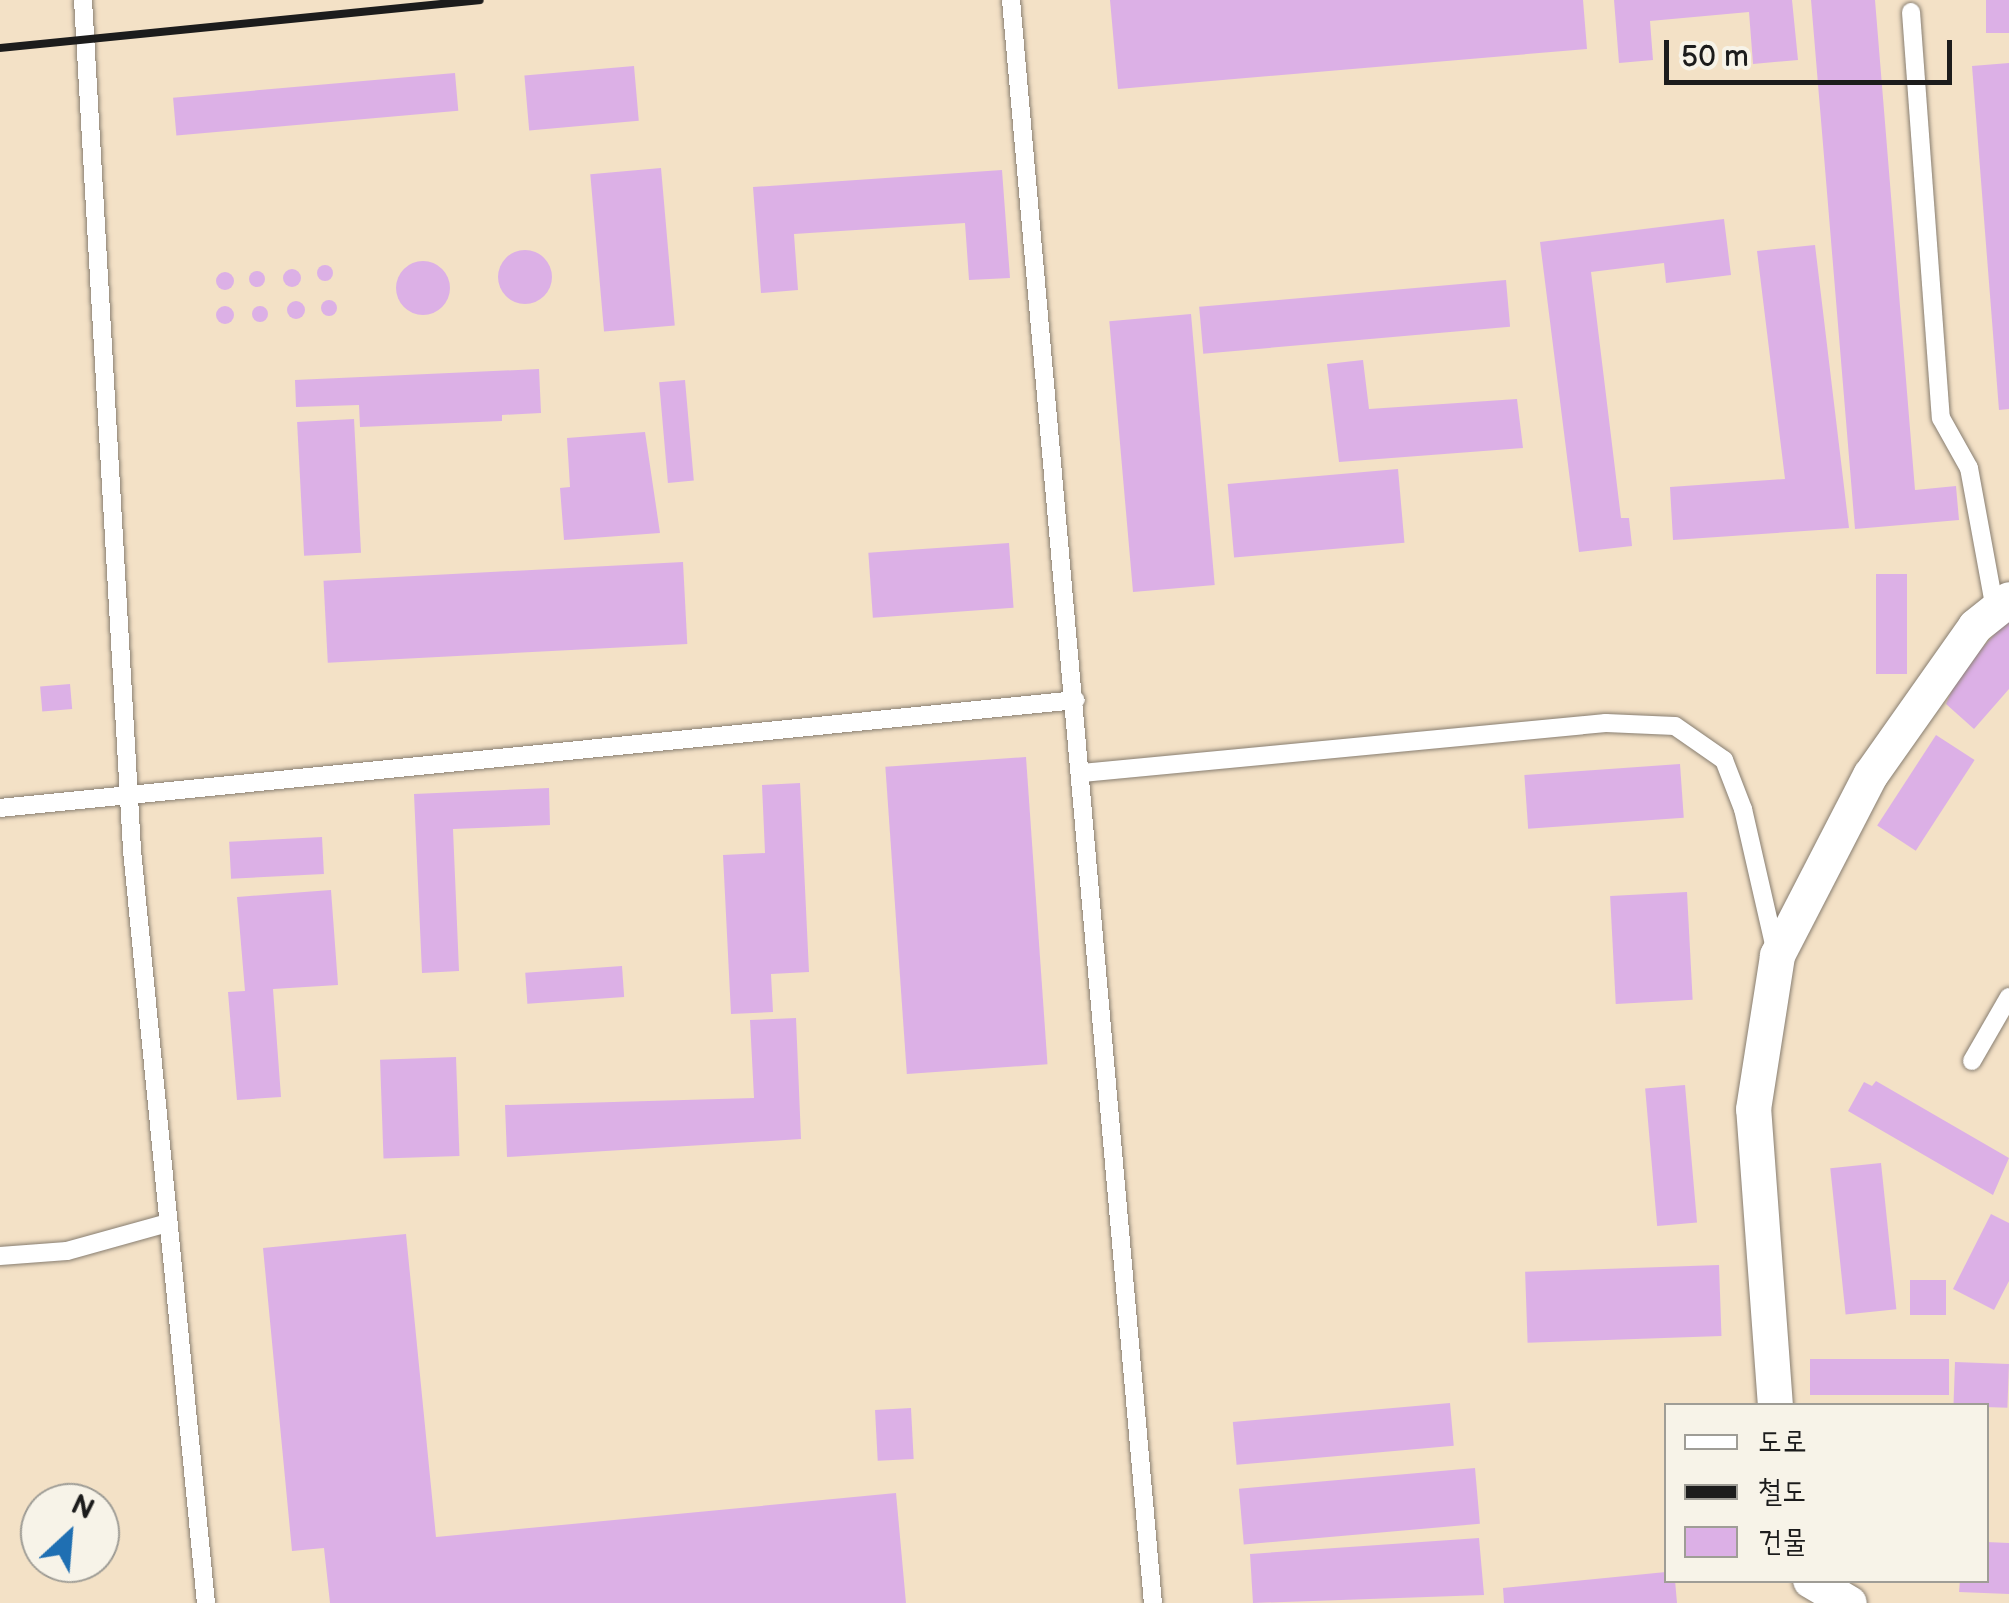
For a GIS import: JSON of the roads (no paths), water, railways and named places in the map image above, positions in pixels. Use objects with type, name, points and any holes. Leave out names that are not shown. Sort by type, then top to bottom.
[{"type":"street","points":[[1775,1403],[1752,1108],[1776,955],[1870,775],[1975,626],[2002,605]]},
{"type":"street","points":[[1815,1583],[1849,1603]]},
{"type":"lane","points":[[83,0],[130,790],[206,1603]]},
{"type":"lane","points":[[1011,0],[1153,1603]]},
{"type":"lane","points":[[1911,12],[1941,418],[1969,468],[2002,605]]},
{"type":"lane","points":[[0,808],[130,790],[619,750],[1076,700]]},
{"type":"lane","points":[[1082,773],[1606,723],[1675,726],[1724,760],[1743,808],[1776,955]]},
{"type":"lane","points":[[1972,1061],[2009,997]]},
{"type":"lane","points":[[0,1256],[67,1251],[168,1223]]},
{"type":"railway","points":[[0,48],[480,0]]}]
